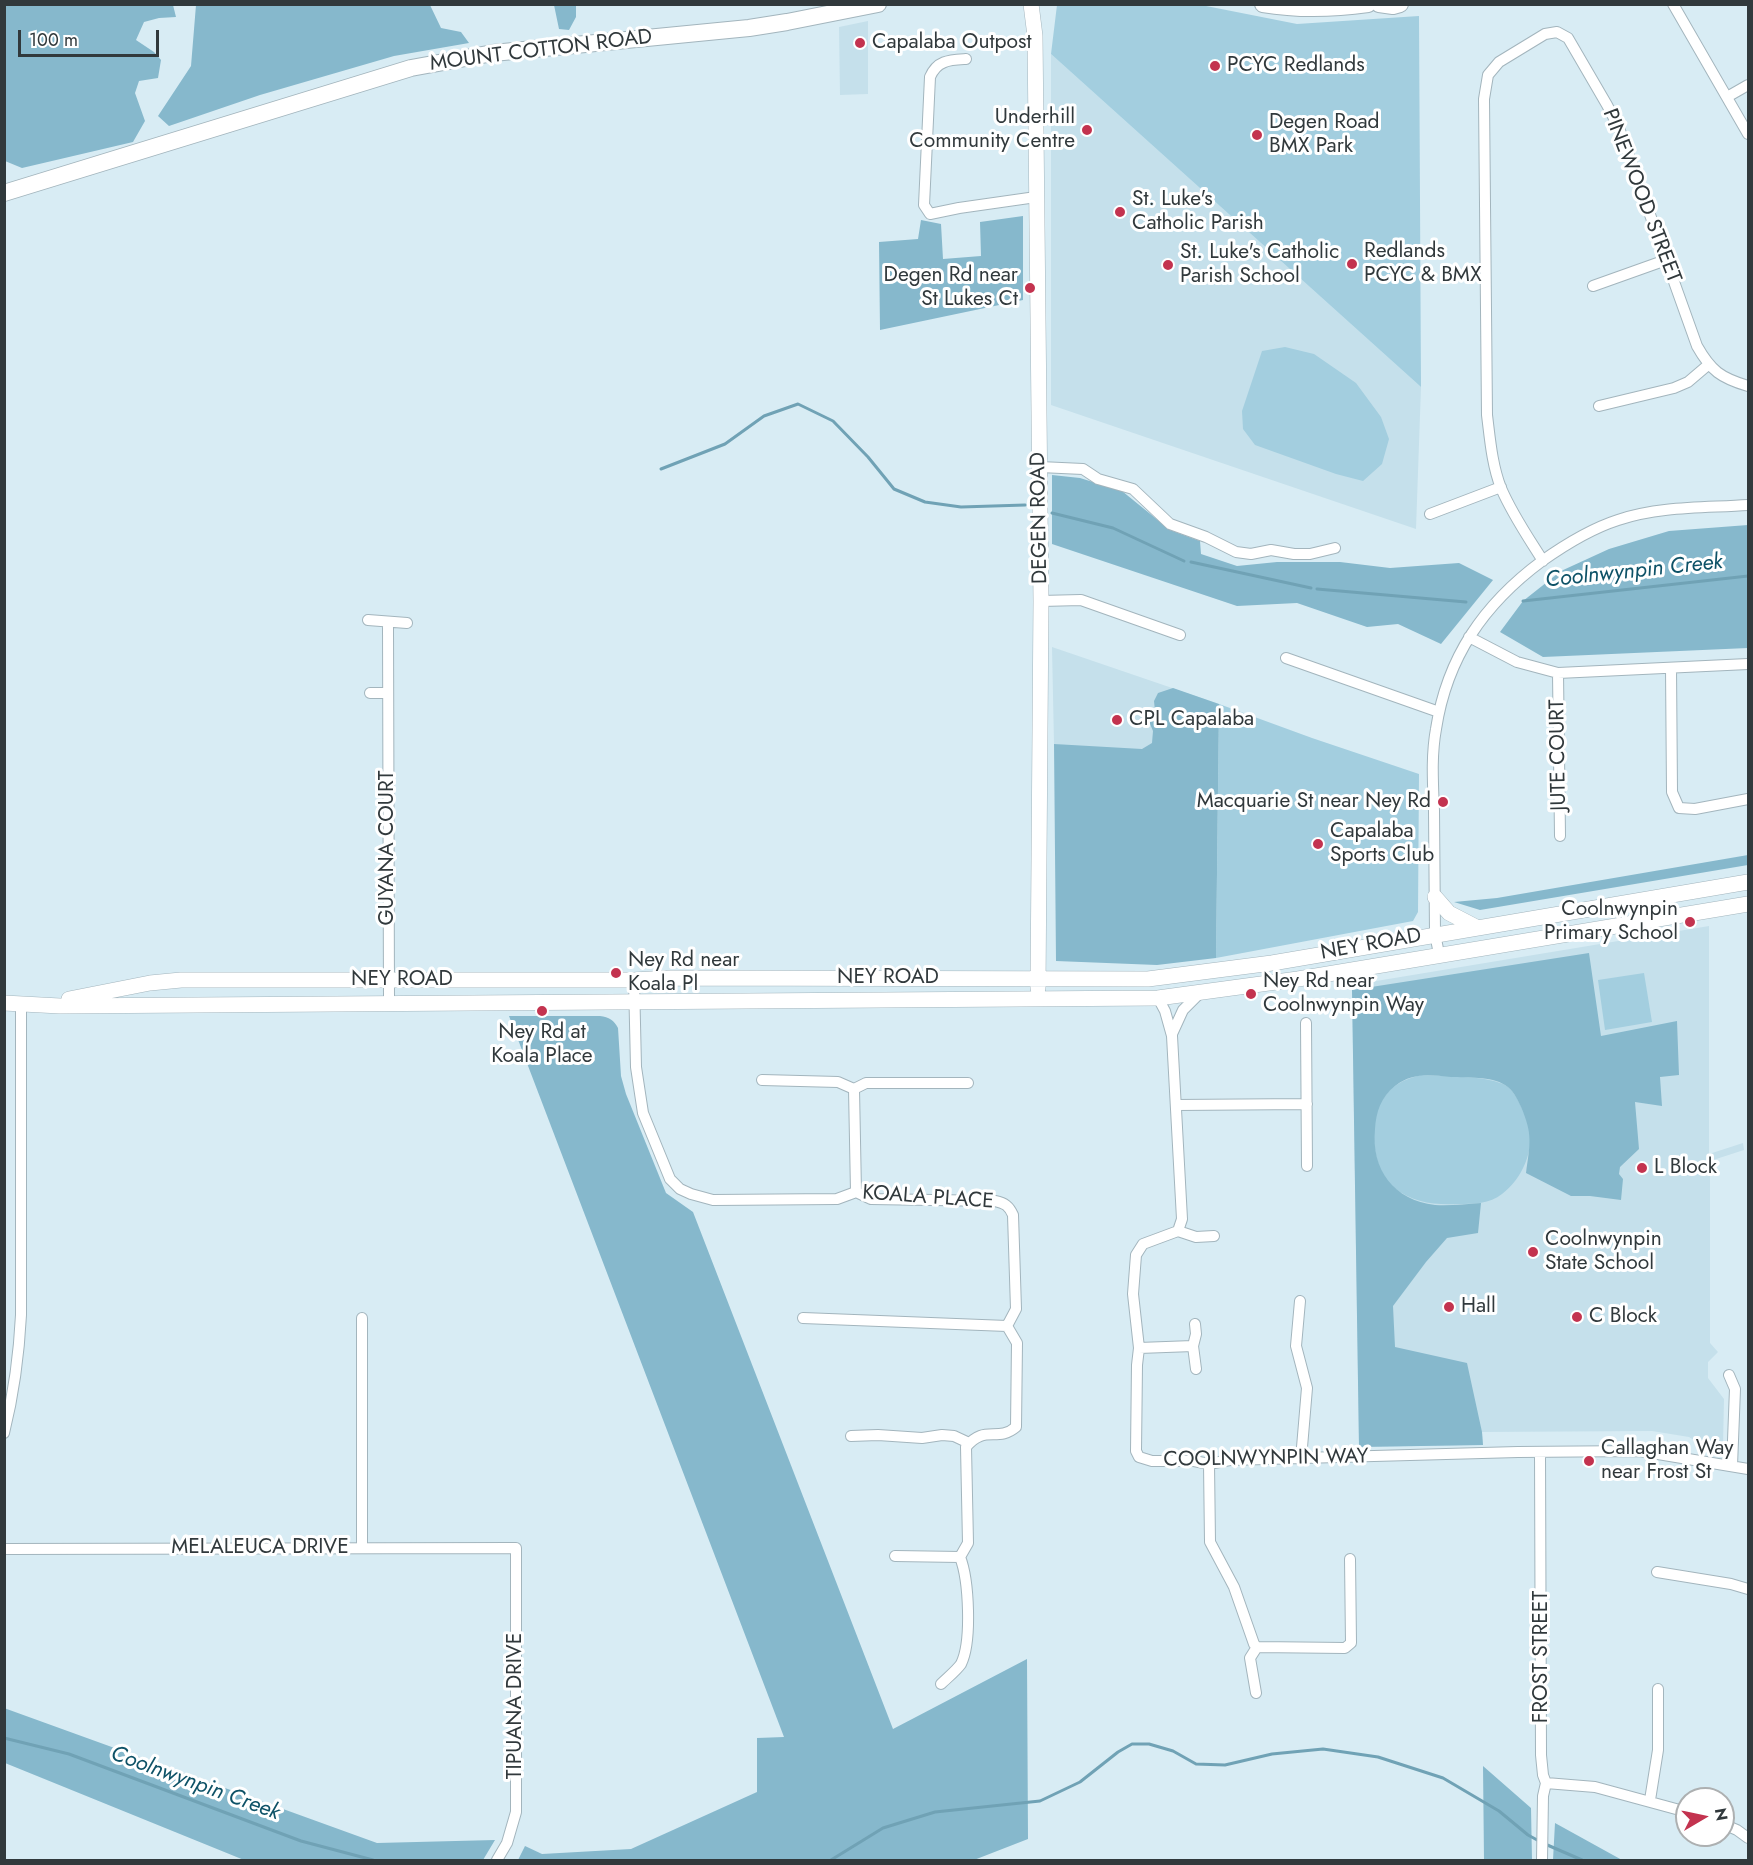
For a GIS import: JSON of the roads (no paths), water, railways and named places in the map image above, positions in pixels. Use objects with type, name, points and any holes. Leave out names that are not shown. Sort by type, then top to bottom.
[{"type":"main road","name":"MOUNT COTTON ROAD","points":[[4,193],[411,68],[493,53],[749,28],[878,4]]},
{"type":"main road","name":"DEGEN ROAD","points":[[1031,4],[1035,36],[1041,600],[1038,1000]]},
{"type":"main road","name":"DEGEN ROAD","points":[[1035,36],[1043,4]]},
{"type":"main road","points":[[1263,4],[1301,9],[1340,8],[1368,4]]},
{"type":"main road","points":[[1379,4],[1393,6],[1400,4]]},
{"type":"main road","name":"NEY ROAD","points":[[4,1003],[65,1000],[150,983],[181,980],[1148,979],[1272,963],[1749,882]]},
{"type":"main road","points":[[1435,897],[1449,913],[1478,928]]},
{"type":"main road","name":"NEY ROAD","points":[[21,1003],[60,1006],[1158,998],[1749,904]]},
{"type":"street","points":[[1673,4],[1749,134]]},
{"type":"street","name":"PINEWOOD STREET","points":[[1543,561],[1519,524],[1500,487],[1487,415],[1484,111],[1488,75],[1499,62],[1545,34],[1557,32],[1568,38],[1619,128],[1697,346],[1708,365],[1727,380],[1749,386]]},
{"type":"street","points":[[966,58],[940,63],[933,69],[930,77],[924,205],[926,211],[936,214],[959,208],[1036,197]]},
{"type":"street","points":[[1727,98],[1749,85]]},
{"type":"street","points":[[1593,286],[1666,260]]},
{"type":"street","points":[[1599,406],[1674,388],[1688,382],[1708,365]]},
{"type":"street","points":[[1040,467],[1083,469],[1098,479],[1133,489],[1170,524],[1206,537],[1236,552],[1251,554],[1271,550],[1310,554],[1335,548]]},
{"type":"street","points":[[1430,514],[1500,487]]},
{"type":"street","points":[[1439,954],[1435,934],[1434,754],[1439,712],[1454,665],[1482,617],[1517,580],[1567,543],[1591,531],[1619,520],[1648,513],[1749,505]]},
{"type":"street","points":[[1041,600],[1081,600],[1180,635]]},
{"type":"street","points":[[368,620],[407,623]]},
{"type":"street","name":"GUYANA COURT","points":[[388,622],[389,1003]]},
{"type":"street","points":[[1469,637],[1517,662],[1558,673],[1749,664]]},
{"type":"street","points":[[1286,658],[1439,712]]},
{"type":"street","points":[[1671,668],[1672,792],[1679,808],[1695,809],[1749,799]]},
{"type":"street","name":"JUTE COURT","points":[[1558,673],[1560,837]]},
{"type":"street","points":[[370,693],[387,693]]},
{"type":"street","name":"KOALA PLACE","points":[[634,980],[636,1067],[643,1113],[670,1179],[680,1189],[713,1200],[837,1199],[856,1192],[871,1199],[1004,1203],[1010,1207],[1013,1215],[1016,1310],[1007,1326]]},
{"type":"street","points":[[1172,1035],[1183,1010],[1200,993]]},
{"type":"street","points":[[1158,998],[1165,1011],[1172,1035],[1182,1219],[1178,1231],[1196,1237],[1214,1236]]},
{"type":"street","points":[[4,1433],[19,1360],[21,1315],[21,1003]]},
{"type":"street","points":[[1306,1023],[1307,1166]]},
{"type":"street","points":[[762,1080],[838,1082],[854,1089]]},
{"type":"street","points":[[854,1089],[866,1083],[968,1083]]},
{"type":"street","points":[[854,1089],[856,1192]]},
{"type":"street","points":[[1176,1105],[1307,1104]]},
{"type":"street","name":"COOLNWYNPIN WAY","points":[[1178,1231],[1143,1244],[1136,1255],[1133,1294],[1139,1348],[1136,1451],[1139,1457],[1152,1461],[1194,1461],[1209,1464],[1230,1460],[1640,1451],[1749,1469]]},
{"type":"street","points":[[1300,1301],[1296,1346],[1307,1388],[1301,1459]]},
{"type":"street","points":[[362,1318],[362,1548]]},
{"type":"street","points":[[803,1318],[1007,1326],[1017,1343],[1016,1427],[1008,1434],[983,1434],[973,1439],[966,1447],[968,1543],[960,1557]]},
{"type":"street","points":[[1195,1324],[1196,1334],[1193,1346],[1196,1369]]},
{"type":"street","points":[[1139,1348],[1193,1346]]},
{"type":"street","points":[[1729,1375],[1735,1389],[1732,1466]]},
{"type":"street","points":[[851,1436],[898,1435],[922,1438],[942,1435],[954,1436],[969,1443]]},
{"type":"street","name":"FROST STREET","points":[[1540,1452],[1541,1755],[1546,1783],[1543,1796],[1542,1860]]},
{"type":"street","points":[[1209,1464],[1210,1542],[1234,1587],[1257,1647]]},
{"type":"street","name":"MELALEUCA DRIVE","points":[[4,1549],[516,1548]]},
{"type":"street","name":"TIPUANA DRIVE","points":[[498,1860],[507,1843],[516,1812],[516,1548]]},
{"type":"street","points":[[895,1556],[960,1557]]},
{"type":"street","points":[[941,1684],[960,1666],[967,1650],[966,1570],[960,1557]]},
{"type":"street","points":[[1257,1647],[1345,1648],[1351,1643],[1350,1559]]},
{"type":"street","points":[[1657,1572],[1749,1589]]},
{"type":"street","points":[[1256,1693],[1250,1658],[1257,1647]]},
{"type":"street","points":[[1650,1800],[1658,1750],[1658,1689]]},
{"type":"street","points":[[1546,1783],[1594,1786],[1675,1808]]},
{"type":"waterway","name":"Coolnwynpin Creek","points":[[661,469],[725,444],[764,416],[798,404],[833,421],[868,457],[894,489],[925,502],[961,507],[1025,505]]},
{"type":"waterway","name":"Coolnwynpin Creek","points":[[1052,513],[1113,528],[1184,561]]},
{"type":"waterway","name":"Coolnwynpin Creek","points":[[1191,562],[1311,588]]},
{"type":"waterway","name":"Coolnwynpin Creek","points":[[1523,601],[1748,576]]},
{"type":"waterway","name":"Coolnwynpin Creek","points":[[1317,589],[1466,602]]},
{"type":"waterway","name":"Coolnwynpin Creek","points":[[4,1738],[69,1754],[301,1841],[373,1860]]},
{"type":"waterway","name":"Coolnwynpin Creek","points":[[831,1860],[883,1828],[935,1812],[1040,1801],[1080,1782],[1118,1752],[1132,1744],[1149,1744],[1173,1751],[1196,1764],[1225,1765],[1272,1754],[1323,1749],[1378,1757],[1443,1778],[1499,1811],[1539,1841]]},
{"type":"waterway","name":"Coolnwynpin Creek","points":[[1545,1844],[1582,1860]]},
{"type":"place","name":"Capalaba Outpost","points":[[860,43]]},
{"type":"place","name":"PCYC Redlands","points":[[1215,66]]},
{"type":"place","name":"Underhill Community Centre","points":[[1087,130]]},
{"type":"place","name":"Degen Road BMX Park","points":[[1257,135]]},
{"type":"place","name":"St. Luke's Catholic Parish","points":[[1120,212]]},
{"type":"place","name":"Redlands PCYC & BMX","points":[[1352,264]]},
{"type":"place","name":"St. Luke's Catholic Parish School","points":[[1168,265]]},
{"type":"place","name":"Degen Rd near St Lukes Ct","points":[[1030,288]]},
{"type":"place","name":"CPL Capalaba","points":[[1117,720]]},
{"type":"place","name":"Macquarie St near Ney Rd","points":[[1443,802]]},
{"type":"place","name":"Capalaba Sports Club","points":[[1318,844]]},
{"type":"place","name":"Coolnwynpin Primary School","points":[[1690,922]]},
{"type":"place","name":"Ney Rd near Koala Pl","points":[[616,973]]},
{"type":"place","name":"Ney Rd near Coolnwynpin Way","points":[[1251,994]]},
{"type":"place","name":"Ney Rd at Koala Place","points":[[542,1011]]},
{"type":"place","name":"L Block","points":[[1642,1168]]},
{"type":"place","name":"Coolnwynpin State School","points":[[1533,1252]]},
{"type":"place","name":"Hall","points":[[1449,1307]]},
{"type":"place","name":"C Block","points":[[1577,1317]]},
{"type":"place","name":"Callaghan Way near Frost St","points":[[1589,1461]]}]
